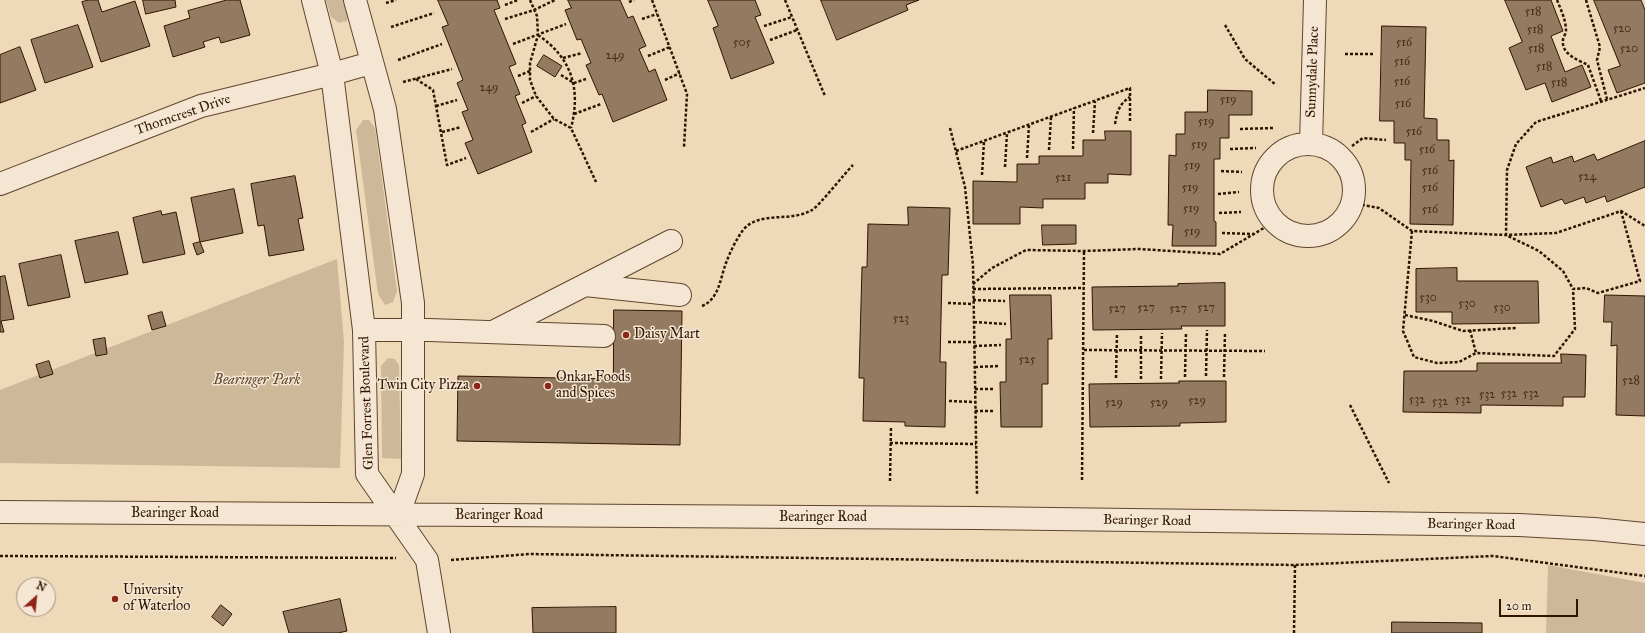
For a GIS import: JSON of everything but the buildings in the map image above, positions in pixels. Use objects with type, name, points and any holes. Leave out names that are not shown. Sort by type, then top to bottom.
[{"type":"street","name":"Glen Forrest Boulevard","points":[[313,0],[332,74],[364,330],[367,474],[398,516],[426,560],[439,633]]},
{"type":"street","points":[[355,0],[371,63],[385,108],[413,303],[413,474],[398,516]]},
{"type":"street","name":"Sunnydale Place","points":[[1311,144],[1315,0]]},
{"type":"street","name":"Thorncrest Drive","points":[[0,184],[190,109],[371,63]]},
{"type":"street","points":[[1311,144],[1331,151],[1339,156],[1349,169],[1354,187],[1352,203],[1344,219],[1332,230],[1310,236],[1288,232],[1274,222],[1267,211],[1262,196],[1263,181],[1269,166],[1279,154],[1294,146],[1311,144]]},
{"type":"street","points":[[492,332],[671,241]]},
{"type":"street","points":[[585,285],[680,295]]},
{"type":"street","points":[[364,330],[413,330],[604,336]]},
{"type":"street","name":"Bearinger Road","points":[[0,512],[398,516],[977,518],[1519,525],[1594,529],[1645,534]]},
{"type":"path","points":[[386,3],[396,0]]},
{"type":"path","points":[[505,5],[518,0]]},
{"type":"path","points":[[530,0],[537,16],[538,35],[530,63],[530,80],[536,96],[554,120],[571,128]]},
{"type":"path","points":[[505,19],[534,10],[555,0]]},
{"type":"path","points":[[629,2],[634,0]]},
{"type":"path","points":[[652,0],[687,94],[684,147]]},
{"type":"path","points":[[785,0],[825,96]]},
{"type":"path","points":[[1557,0],[1564,17],[1566,32],[1563,39],[1563,47],[1568,55],[1588,65],[1601,101]]},
{"type":"path","points":[[1586,0],[1600,47],[1597,60],[1607,99]]},
{"type":"path","points":[[391,27],[434,13]]},
{"type":"path","points":[[642,19],[658,14]]},
{"type":"path","points":[[764,26],[792,17]]},
{"type":"path","points":[[513,44],[566,24]]},
{"type":"path","points":[[1225,25],[1245,59],[1276,85]]},
{"type":"path","points":[[770,40],[797,30]]},
{"type":"path","points":[[538,35],[553,45],[562,58],[574,82],[574,114],[571,128],[596,182]]},
{"type":"path","points":[[398,60],[442,44]]},
{"type":"path","points":[[648,56],[670,47]]},
{"type":"path","points":[[562,58],[582,53]]},
{"type":"path","points":[[1344,54],[1373,54]]},
{"type":"path","points":[[403,83],[452,69]]},
{"type":"path","points":[[518,76],[530,71]]},
{"type":"path","points":[[665,80],[680,73]]},
{"type":"path","points":[[561,75],[574,82],[586,79]]},
{"type":"path","points":[[416,79],[433,90],[447,165],[466,158]]},
{"type":"path","points":[[956,152],[1130,88],[1130,121]]},
{"type":"path","points":[[1506,235],[1507,170],[1516,144],[1536,122],[1645,88]]},
{"type":"path","points":[[522,103],[536,96]]},
{"type":"path","points":[[1115,124],[1118,110],[1123,101],[1130,97]]},
{"type":"path","points":[[436,106],[457,100]]},
{"type":"path","points":[[1093,133],[1095,101]]},
{"type":"path","points":[[574,114],[601,104]]},
{"type":"path","points":[[1072,149],[1074,108]]},
{"type":"path","points":[[1050,150],[1051,117]]},
{"type":"path","points":[[531,132],[554,120]]},
{"type":"path","points":[[1027,158],[1029,125]]},
{"type":"path","points":[[442,132],[461,127]]},
{"type":"path","points":[[950,128],[965,187],[973,284],[977,518]]},
{"type":"path","points":[[1240,129],[1274,128]]},
{"type":"path","points":[[1005,166],[1007,133]]},
{"type":"path","points":[[1352,146],[1363,138],[1386,140]]},
{"type":"path","points":[[982,175],[984,141]]},
{"type":"path","points":[[1230,149],[1256,148]]},
{"type":"path","points":[[680,295],[689,310],[704,306],[713,299],[733,246],[744,230],[753,221],[791,217],[812,210],[853,165]]},
{"type":"path","points":[[1221,171],[1242,172]]},
{"type":"path","points":[[1218,194],[1239,192]]},
{"type":"path","points":[[1352,203],[1379,208],[1412,231],[1506,235],[1556,233],[1621,211]]},
{"type":"path","points":[[1621,211],[1645,226]]},
{"type":"path","points":[[1573,289],[1586,288],[1598,293],[1640,281],[1621,211]]},
{"type":"path","points":[[1219,213],[1241,212]]},
{"type":"path","points":[[973,284],[992,268],[1026,250],[1084,251],[1139,249],[1220,254],[1274,222]]},
{"type":"path","points":[[1412,231],[1403,331],[1414,357],[1437,363],[1459,362],[1476,354],[1554,356],[1575,329],[1573,289],[1563,271],[1539,251],[1506,235]]},
{"type":"path","points":[[1222,233],[1253,234]]},
{"type":"path","points":[[1082,480],[1084,251]]},
{"type":"path","points":[[973,289],[1084,288]]},
{"type":"path","points":[[973,300],[1005,301]]},
{"type":"path","points":[[948,303],[973,304]]},
{"type":"path","points":[[1405,315],[1433,321],[1463,331],[1516,328]]},
{"type":"path","points":[[974,322],[1006,324]]},
{"type":"path","points":[[1206,376],[1207,330]]},
{"type":"path","points":[[1470,330],[1476,354]]},
{"type":"path","points":[[1185,377],[1186,332]]},
{"type":"path","points":[[1224,377],[1225,332]]},
{"type":"path","points":[[1116,378],[1117,333]]},
{"type":"path","points":[[1161,379],[1162,333]]},
{"type":"path","points":[[1141,334],[1141,379]]},
{"type":"path","points":[[948,342],[1001,345]]},
{"type":"path","points":[[1084,350],[1264,351]]},
{"type":"path","points":[[975,367],[1000,366]]},
{"type":"path","points":[[975,389],[995,389]]},
{"type":"path","points":[[949,401],[975,402]]},
{"type":"path","points":[[1350,405],[1389,483]]},
{"type":"path","points":[[975,411],[995,411]]},
{"type":"path","points":[[890,481],[891,426]]},
{"type":"path","points":[[890,443],[976,444]]},
{"type":"path","points":[[445,561],[530,554],[1294,565],[1493,556],[1645,576]]},
{"type":"path","points":[[0,556],[397,558]]},
{"type":"path","points":[[1294,565],[1294,633]]},
{"type":"green space","points":[[326,0],[345,0],[348,11],[347,21],[339,23],[331,17]]},
{"type":"green space","points":[[363,120],[369,120],[375,128],[397,291],[393,302],[385,305],[378,294],[356,130]]},
{"type":"green space","name":"Bearinger Park","points":[[337,259],[344,342],[340,468],[0,463],[0,390]]},
{"type":"green space","points":[[388,358],[395,359],[399,365],[401,459],[382,458],[381,366]]},
{"type":"green space","points":[[1548,565],[1645,583],[1645,633],[1546,633]]},
{"type":"place","name":"Daisy Mart","points":[[626,335]]},
{"type":"place","name":"Twin City Pizza","points":[[477,386]]},
{"type":"place","name":"Onkar Foods and Spices","points":[[548,386]]},
{"type":"place","name":"University of Waterloo","points":[[115,599]]}]
